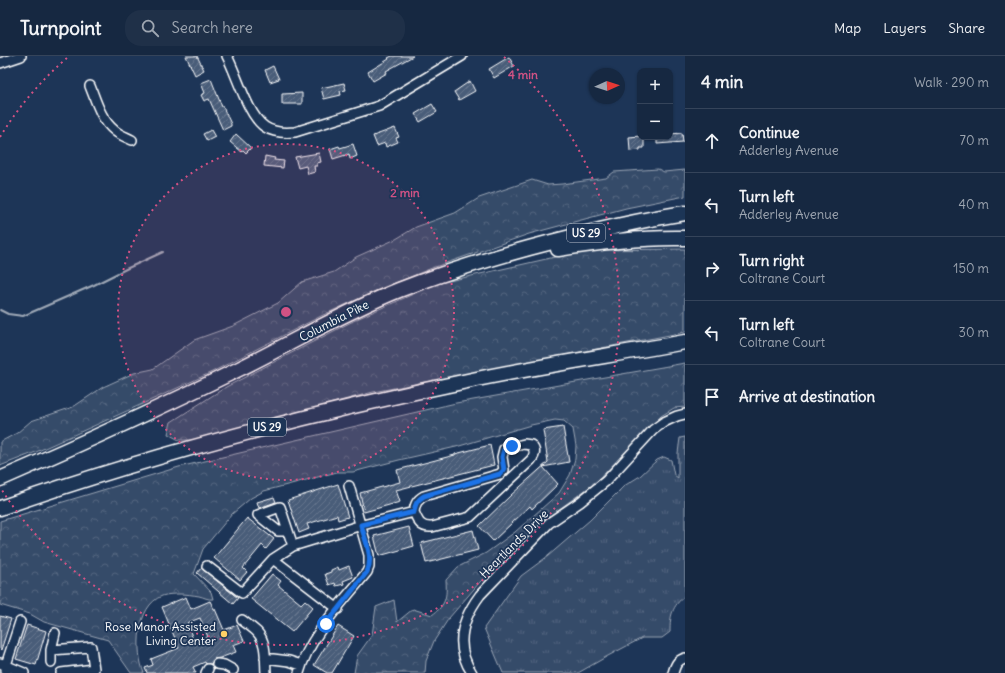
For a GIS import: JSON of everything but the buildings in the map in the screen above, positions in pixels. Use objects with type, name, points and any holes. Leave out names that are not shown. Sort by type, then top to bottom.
[{"type":"highway","points":[[445,273],[487,255],[552,234],[587,224],[685,204]]},
{"type":"highway","name":"Columbia Pike","points":[[0,479],[141,416],[397,290],[488,259],[589,232],[685,213]]},
{"type":"highway","points":[[488,259],[592,243],[629,239],[685,238]]},
{"type":"highway","name":"US 29","points":[[0,508],[75,482],[152,459],[257,430],[380,400],[538,367],[685,342]]},
{"type":"highway","points":[[622,353],[685,349]]},
{"type":"street","points":[[0,63],[21,56]]},
{"type":"street","points":[[227,56],[252,113],[258,122],[275,132],[284,133],[295,132],[379,106],[462,56]]},
{"type":"street","points":[[90,86],[100,111],[107,122],[114,130],[132,140]]},
{"type":"street","name":"Heartlands Drive","points":[[472,673],[468,667],[464,654],[462,629],[471,607],[480,595],[550,523],[580,502],[606,480],[654,430],[664,422],[685,414]]},
{"type":"street","points":[[504,470],[500,474],[494,476],[419,498],[415,504],[414,512],[418,522],[427,527],[470,517],[512,479],[534,456],[535,452],[531,445],[524,444],[504,449],[502,457],[504,470],[512,479]]},
{"type":"street","points":[[265,658],[289,661],[300,669],[316,637],[367,572],[369,567],[369,555],[349,486]]},
{"type":"street","points":[[207,566],[242,593],[273,559],[293,546],[361,525],[414,512]]},
{"type":"street","points":[[288,531],[293,546]]},
{"type":"street","points":[[273,559],[338,609]]},
{"type":"street","points":[[242,620],[258,632],[261,637],[266,673]]},
{"type":"street","points":[[20,622],[4,667],[24,673]]},
{"type":"street","points":[[51,662],[51,650],[55,633]]},
{"type":"street","points":[[51,650],[91,646],[94,669],[61,673]]},
{"type":"street","points":[[673,673],[675,665],[678,661],[685,658]]},
{"type":"street","points":[[217,664],[224,665],[234,670]]},
{"type":"green space","points":[[658,169],[664,172],[685,170],[685,196],[626,208],[529,234],[432,268],[373,292],[321,316],[212,372],[160,396],[36,452],[0,466],[0,442],[17,433],[31,421],[73,407],[103,387],[134,373],[153,369],[194,340],[233,326],[278,303],[302,282],[334,272],[356,257],[396,239],[416,227],[455,213],[479,198],[532,180],[548,185],[562,184],[606,178],[614,172]]},
{"type":"green space","points":[[685,249],[685,332],[373,392],[197,440],[179,440],[168,434],[171,422],[226,387],[359,318],[436,284],[586,250]]},
{"type":"green space","points":[[685,363],[685,407],[674,408],[661,416],[595,483],[540,523],[480,582],[449,618],[434,641],[426,661],[425,673],[354,673],[357,656],[372,635],[376,607],[394,600],[397,622],[413,609],[432,615],[443,604],[446,596],[446,580],[458,567],[486,553],[515,532],[559,493],[570,475],[575,459],[576,446],[573,429],[564,421],[555,420],[531,425],[456,447],[353,472],[337,472],[264,491],[251,498],[232,514],[203,549],[194,574],[211,592],[213,599],[187,594],[166,595],[153,601],[147,609],[140,630],[139,642],[139,654],[144,673],[131,673],[108,640],[44,622],[30,614],[0,605],[0,521],[179,467],[456,403]]},
{"type":"green space","points":[[685,437],[685,596],[677,604],[673,612],[670,632],[662,638],[642,638],[578,673],[503,673],[484,628],[521,576],[548,556],[590,520],[624,486],[640,476],[657,460],[664,457],[671,460],[674,475],[678,478],[678,453],[680,438]]},
{"type":"waterway","points":[[0,310],[8,314],[23,316],[94,285],[163,252]]},
{"type":"place","name":"Rose Manor Assisted Living Center","points":[[224,634]]},
{"type":"route","points":[[326,624],[367,572],[369,567],[369,555],[361,525],[414,512],[415,504],[419,498],[500,474],[504,470],[502,452],[504,449],[512,446]]}]
